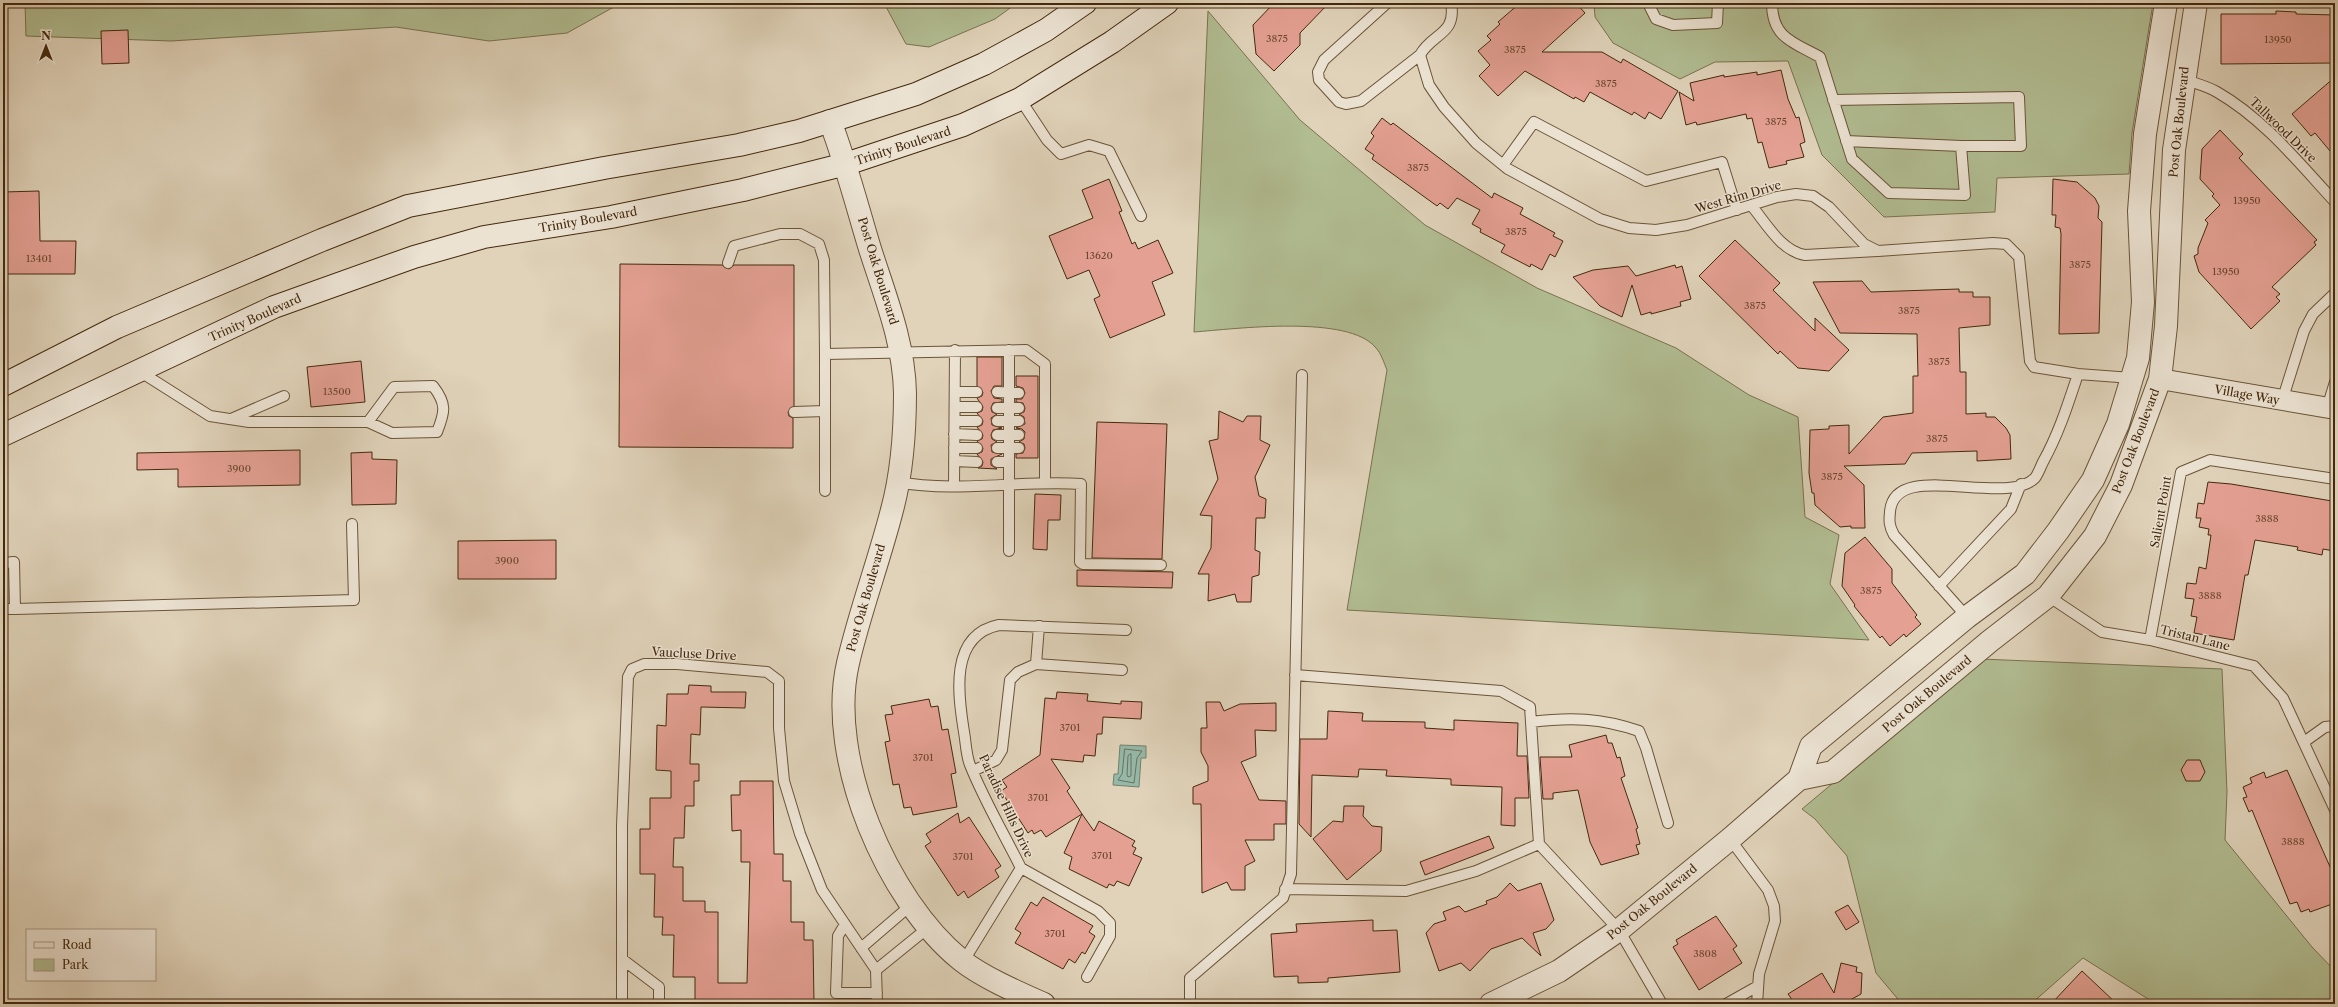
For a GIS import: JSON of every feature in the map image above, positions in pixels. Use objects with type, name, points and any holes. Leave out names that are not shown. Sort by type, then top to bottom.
[{"type":"street","points":[[3,385],[117,327],[322,240],[408,206],[604,168],[739,145],[799,131],[916,94],[984,64],[1046,30],[1085,3]]},
{"type":"street","name":"Trinity Boulevard","points":[[3,435],[274,307],[414,257],[484,237],[611,217],[743,190],[846,164],[963,126],[1020,99],[1112,42],[1167,3]]},
{"type":"street","name":"Post Oak Boulevard","points":[[1491,1004],[1559,971],[1619,930],[1730,839],[1799,779],[1811,746],[1967,617],[2025,574],[2094,480],[2118,424],[2138,358],[2143,302],[2140,211],[2145,134],[2166,3]]},
{"type":"street","name":"Post Oak Boulevard","points":[[1799,779],[1834,772],[1984,646],[2048,596],[2098,530],[2121,485],[2160,379],[2166,326],[2174,150],[2183,79],[2196,3]]},
{"type":"street","name":"Post Oak Boulevard","points":[[830,121],[846,164],[901,352],[905,391],[902,450],[893,508],[847,664],[844,693],[845,725],[850,763],[864,817],[900,892],[939,940],[963,962],[1018,993],[1044,1004]]},
{"type":"street","points":[[2132,378],[2160,379]]},
{"type":"street","name":"Village Way","points":[[2160,379],[2282,401],[2331,408]]},
{"type":"lane","points":[[1387,3],[1324,60],[1318,72],[1318,80],[1339,102],[1346,104],[1361,101],[1420,55],[1425,46],[1447,30],[1452,19],[1454,5]]},
{"type":"lane","points":[[1648,3],[1656,19],[1673,25],[1717,23],[1718,3]]},
{"type":"lane","points":[[1772,3],[1772,17],[1780,35],[1820,58],[1852,160],[1889,193],[1965,195],[1961,146]]},
{"type":"lane","name":"West Rim Drive","points":[[1420,55],[1429,85],[1444,107],[1476,143],[1503,165],[1600,219],[1629,228],[1656,230],[1686,225],[1751,205],[1796,194],[1813,196],[1829,207],[1864,244],[1878,251]]},
{"type":"lane","name":"Tallwood Drive","points":[[2183,79],[2211,89],[2248,112],[2288,150],[2335,202]]},
{"type":"lane","points":[[1833,100],[2019,97],[2021,146],[1961,146],[1846,141]]},
{"type":"lane","points":[[1020,99],[1047,140],[1061,154],[1089,145],[1109,150],[1141,216]]},
{"type":"lane","points":[[1503,165],[1534,122],[1646,180],[1722,162],[1737,210]]},
{"type":"lane","points":[[1751,205],[1785,246],[1794,253],[1805,255],[1993,243],[2006,244],[2019,257],[2030,361],[2034,367],[2078,374],[2132,378]]},
{"type":"lane","points":[[728,263],[734,246],[780,234],[800,234],[819,244],[824,260],[826,354],[825,491]]},
{"type":"lane","points":[[2282,401],[2304,331],[2313,314],[2335,293]]},
{"type":"lane","points":[[954,486],[955,350]]},
{"type":"lane","points":[[826,354],[955,350],[1026,350],[1045,364],[1042,392],[1042,448],[1045,483]]},
{"type":"lane","points":[[1009,350],[1014,392],[1014,448],[1009,462],[1009,551]]},
{"type":"lane","points":[[139,371],[210,416],[250,422],[368,422],[392,433],[436,432],[444,415],[443,398],[433,386],[394,387],[368,422]]},
{"type":"lane","points":[[1967,617],[1894,535],[1888,525],[1890,506],[1894,498],[1903,490],[1924,485],[2002,488],[2021,484],[2035,478],[2057,437],[2078,374]]},
{"type":"lane","points":[[1190,1004],[1190,978],[1283,898],[1290,874],[1302,375]]},
{"type":"lane","points":[[2331,408],[2335,382]]},
{"type":"lane","points":[[955,392],[978,392]]},
{"type":"lane","points":[[997,392],[1014,392]]},
{"type":"lane","points":[[231,419],[284,396]]},
{"type":"lane","points":[[955,407],[978,407]]},
{"type":"lane","points":[[997,408],[1014,408]]},
{"type":"lane","points":[[794,412],[825,411]]},
{"type":"lane","points":[[955,421],[977,421]]},
{"type":"lane","points":[[997,421],[1014,421]]},
{"type":"lane","points":[[954,434],[977,435]]},
{"type":"lane","points":[[997,435],[1014,435]]},
{"type":"lane","points":[[954,448],[977,448]]},
{"type":"lane","points":[[997,448],[1014,448]]},
{"type":"lane","name":"Salient Point","points":[[2150,640],[2181,472],[2210,460],[2335,479]]},
{"type":"lane","points":[[954,461],[977,462]]},
{"type":"lane","points":[[997,462],[1009,462]]},
{"type":"lane","points":[[897,482],[920,486],[1009,486],[1045,483],[1081,484],[1079,546],[1080,562],[1083,564],[1161,565]]},
{"type":"lane","points":[[1939,586],[2011,509],[2021,484]]},
{"type":"lane","points":[[3,609],[354,600],[352,524]]},
{"type":"lane","points":[[3,563],[14,562],[15,609]]},
{"type":"lane","name":"Tristan Lane","points":[[2048,596],[2102,632],[2150,640],[2254,666],[2283,698],[2335,810]]},
{"type":"lane","name":"Paradise Hills Drive","points":[[963,962],[1021,868],[969,764],[958,699],[960,671],[966,647],[985,628],[999,625],[1126,630]]},
{"type":"lane","points":[[1036,664],[1038,626]]},
{"type":"lane","name":"Vaucluse Drive","points":[[622,1004],[622,826],[628,677],[632,669],[644,664],[677,664],[767,672],[779,682],[779,728],[784,781],[800,834],[822,890],[876,970]]},
{"type":"lane","points":[[973,771],[996,760],[1002,750],[1010,680],[1018,672],[1036,664],[1122,670]]},
{"type":"lane","points":[[1295,675],[1501,691],[1530,707],[1539,844],[1619,930],[1662,1004]]},
{"type":"lane","points":[[1531,722],[1570,718],[1618,724],[1639,731],[1646,748],[1668,824]]},
{"type":"lane","points":[[2304,742],[2325,727],[2335,726]]},
{"type":"lane","points":[[1730,839],[1768,890],[1774,906],[1775,921],[1759,974],[1757,1004]]},
{"type":"lane","points":[[1285,890],[1406,891],[1476,871],[1539,844]]},
{"type":"lane","points":[[1021,868],[1098,911],[1110,923],[1110,936],[1087,977]]},
{"type":"lane","points":[[861,948],[911,905]]},
{"type":"lane","points":[[845,924],[838,936],[836,993],[877,993]]},
{"type":"lane","points":[[877,1004],[876,970],[929,927]]},
{"type":"lane","points":[[622,959],[659,986],[659,1004]]},
{"type":"lane","points":[[1726,1004],[1758,986]]},
{"type":"green space","points":[[25,3],[621,3],[567,33],[489,41],[396,27],[171,41],[26,36]]},
{"type":"green space","points":[[884,3],[1017,3],[995,19],[929,47],[906,44]]},
{"type":"green space","points":[[1594,3],[2153,3],[2132,133],[2129,174],[1997,178],[1995,212],[1884,217],[1822,155],[1788,61],[1715,62],[1680,79],[1613,43],[1595,17]]},
{"type":"green space","points":[[1208,11],[1300,120],[1425,225],[1537,288],[1676,348],[1749,395],[1798,417],[1805,517],[1839,535],[1830,584],[1869,640],[1347,610],[1387,370],[1381,355],[1376,348],[1362,337],[1342,331],[1317,327],[1290,326],[1236,328],[1194,332]]},
{"type":"green space","points":[[1981,659],[2222,669],[2227,792],[2225,840],[2312,947],[2335,971],[2335,1004],[2156,1004],[2083,958],[2031,1004],[1902,1004],[1876,973],[1847,856],[1815,819],[1802,809]]},
{"type":"water","points":[[1120,745],[1146,746],[1146,758],[1141,758],[1139,787],[1113,785],[1114,774],[1118,774]]},
{"type":"building","points":[[1274,3],[1329,3],[1300,33],[1300,45],[1274,71],[1256,54],[1253,25]]},
{"type":"building","points":[[1520,3],[1576,3],[1585,13],[1542,52],[1602,52],[1621,63],[1623,59],[1678,91],[1661,119],[1649,112],[1645,119],[1634,112],[1632,115],[1590,92],[1584,102],[1575,97],[1574,99],[1525,71],[1498,96],[1479,76],[1490,65],[1478,51],[1491,40],[1487,36],[1500,24],[1498,22]]},
{"type":"building","points":[[2276,11],[2296,12],[2296,14],[2335,15],[2335,63],[2221,64],[2221,14],[2276,14]]},
{"type":"building","points":[[128,30],[129,63],[102,64],[101,31]]},
{"type":"building","points":[[1781,70],[1788,99],[1796,118],[1799,117],[1805,142],[1800,144],[1804,157],[1786,161],[1787,164],[1769,168],[1762,142],[1758,143],[1752,118],[1747,119],[1746,114],[1697,125],[1696,122],[1686,125],[1679,92],[1694,101],[1690,83],[1724,75],[1724,77],[1757,72],[1757,75]]},
{"type":"building","points":[[2335,77],[2335,157],[2315,133],[2311,136],[2292,114]]},
{"type":"building","points":[[1382,118],[1391,125],[1393,123],[1492,198],[1494,193],[1523,208],[1520,214],[1555,233],[1553,236],[1563,241],[1555,257],[1550,254],[1542,270],[1531,264],[1530,267],[1501,252],[1505,245],[1480,232],[1481,229],[1472,224],[1480,210],[1457,198],[1448,209],[1440,203],[1437,206],[1372,159],[1374,155],[1365,149],[1374,136],[1371,133]]},
{"type":"building","points":[[2220,130],[2243,154],[2239,158],[2317,240],[2314,242],[2316,245],[2272,287],[2280,294],[2276,297],[2280,301],[2251,329],[2199,272],[2194,256],[2198,254],[2198,248],[2208,223],[2205,220],[2220,205],[2212,196],[2214,194],[2200,179],[2202,149]]},
{"type":"building","points":[[1109,179],[1122,211],[1119,212],[1132,244],[1135,242],[1138,249],[1158,240],[1173,273],[1152,282],[1165,315],[1110,338],[1094,299],[1100,296],[1089,270],[1067,279],[1049,236],[1093,218],[1082,190]]},
{"type":"building","points":[[2053,179],[2077,182],[2095,198],[2099,206],[2098,218],[2102,222],[2099,333],[2059,334],[2061,234],[2060,228],[2055,227],[2056,215],[2052,215]]},
{"type":"building","points":[[39,191],[40,241],[76,241],[75,274],[3,274],[3,192]]},
{"type":"building","points":[[1735,240],[1780,283],[1773,290],[1815,331],[1815,318],[1849,350],[1829,371],[1798,368],[1780,351],[1778,354],[1699,276]]},
{"type":"building","points":[[620,264],[722,265],[729,269],[734,265],[794,265],[794,406],[788,412],[789,416],[793,418],[793,448],[619,447]]},
{"type":"building","points":[[1675,265],[1676,268],[1682,266],[1691,299],[1680,302],[1681,306],[1651,314],[1651,312],[1641,315],[1632,285],[1622,317],[1600,306],[1573,277],[1593,270],[1628,266],[1636,276]]},
{"type":"building","points":[[1862,281],[1871,292],[1959,289],[1959,292],[1973,292],[1973,297],[1990,297],[1990,325],[1959,328],[1960,372],[1966,372],[1966,414],[1986,413],[1986,417],[1995,417],[2006,428],[2010,435],[2011,459],[1977,461],[1977,451],[1912,453],[1905,464],[1844,466],[1864,485],[1865,528],[1851,528],[1851,526],[1840,527],[1815,505],[1814,493],[1812,493],[1809,473],[1810,430],[1829,429],[1829,426],[1849,425],[1849,454],[1883,417],[1913,413],[1913,376],[1918,376],[1917,334],[1840,333],[1813,282]]},
{"type":"building","points":[[977,357],[1002,357],[1002,386],[994,386],[991,391],[994,398],[1002,399],[1002,402],[993,403],[991,408],[992,412],[997,414],[991,418],[992,425],[1002,428],[993,430],[991,435],[992,439],[997,442],[991,445],[992,452],[1002,454],[991,459],[991,465],[997,469],[978,468],[982,466],[983,462],[977,454],[982,452],[983,448],[977,441],[982,439],[983,435],[977,427],[982,425],[983,421],[977,413],[982,411],[983,407],[977,398],[982,396],[983,392],[977,386]]},
{"type":"building","points":[[361,361],[365,402],[311,407],[307,367]]},
{"type":"building","points":[[1016,376],[1038,376],[1038,458],[1016,458],[1016,454],[1023,453],[1025,448],[1024,444],[1019,442],[1024,439],[1025,432],[1022,429],[1016,428],[1025,424],[1024,417],[1019,414],[1024,412],[1025,408],[1023,403],[1016,402],[1016,399],[1022,399],[1025,393],[1023,388],[1016,386]]},
{"type":"building","points":[[1219,411],[1243,422],[1247,416],[1261,416],[1260,440],[1270,445],[1255,477],[1259,496],[1266,499],[1265,518],[1256,518],[1255,550],[1260,552],[1259,575],[1252,577],[1251,602],[1237,602],[1235,594],[1208,601],[1209,574],[1198,574],[1211,548],[1212,516],[1200,515],[1218,479],[1209,441],[1218,439]]},
{"type":"building","points":[[1097,422],[1167,424],[1162,559],[1092,558]]},
{"type":"building","points":[[300,450],[300,485],[178,487],[178,469],[137,470],[137,453]]},
{"type":"building","points":[[372,452],[372,459],[397,460],[396,504],[352,505],[351,453]]},
{"type":"building","points":[[2208,482],[2231,484],[2332,501],[2335,504],[2334,551],[2323,549],[2322,555],[2297,550],[2298,547],[2255,540],[2248,575],[2245,575],[2234,640],[2194,633],[2197,617],[2191,616],[2194,599],[2185,598],[2187,583],[2196,584],[2199,567],[2206,569],[2211,535],[2208,535],[2209,529],[2199,527],[2201,518],[2196,518],[2198,503],[2204,504]]},
{"type":"building","points":[[1035,494],[1061,495],[1060,520],[1048,520],[1047,550],[1033,549]]},
{"type":"building","points":[[1865,537],[1892,569],[1892,583],[1917,615],[1915,617],[1921,624],[1906,637],[1904,634],[1890,646],[1882,636],[1880,638],[1854,606],[1855,605],[1842,586],[1845,553]]},
{"type":"building","points":[[556,540],[556,579],[458,579],[458,541]]},
{"type":"building","points":[[1077,570],[1173,572],[1172,588],[1077,586]]},
{"type":"building","points":[[689,685],[711,686],[711,692],[746,692],[745,708],[701,707],[700,735],[691,734],[690,764],[699,764],[699,781],[694,781],[694,806],[685,806],[684,838],[674,838],[673,867],[683,867],[683,901],[705,901],[705,912],[718,912],[718,983],[747,983],[750,862],[741,862],[741,830],[732,831],[731,795],[740,795],[740,781],[773,781],[774,854],[783,854],[783,881],[791,881],[791,922],[804,922],[804,940],[813,940],[814,1004],[695,1004],[695,977],[673,977],[674,935],[662,935],[663,917],[654,917],[655,874],[640,874],[640,829],[650,829],[650,798],[671,798],[671,771],[656,770],[657,725],[666,726],[667,694],[688,694]]},
{"type":"building","points":[[1057,692],[1088,694],[1087,701],[1121,704],[1121,701],[1142,702],[1141,719],[1103,717],[1102,734],[1097,734],[1095,756],[1084,755],[1083,762],[1051,759],[1070,788],[1067,791],[1082,814],[1046,837],[1041,830],[1034,834],[1032,830],[1028,833],[1001,791],[1007,787],[1002,780],[1040,755],[1045,698],[1056,699]]},
{"type":"building","points":[[929,699],[931,707],[938,706],[942,730],[948,729],[956,773],[951,774],[957,807],[913,815],[911,807],[904,808],[899,784],[893,785],[885,742],[890,741],[885,715],[893,714],[891,706]]},
{"type":"building","points":[[1206,702],[1220,702],[1224,711],[1240,704],[1276,703],[1276,731],[1255,730],[1256,756],[1241,762],[1259,800],[1286,801],[1286,824],[1274,824],[1274,840],[1245,840],[1255,861],[1245,866],[1245,890],[1231,890],[1227,882],[1202,893],[1201,804],[1193,804],[1193,787],[1208,781],[1208,766],[1201,752],[1201,728],[1207,728]]},
{"type":"building","points":[[1328,711],[1363,713],[1362,721],[1425,722],[1425,728],[1454,730],[1454,720],[1518,723],[1517,756],[1527,756],[1529,798],[1515,798],[1515,826],[1501,825],[1502,787],[1451,785],[1451,779],[1386,776],[1387,770],[1359,769],[1358,777],[1312,775],[1311,837],[1299,824],[1300,739],[1327,739]]},
{"type":"building","points":[[1606,735],[1608,743],[1612,743],[1617,758],[1620,757],[1625,776],[1621,778],[1638,828],[1636,829],[1640,844],[1636,845],[1639,854],[1601,865],[1590,842],[1578,790],[1553,793],[1553,799],[1543,799],[1540,757],[1572,757],[1569,745]]},
{"type":"building","points":[[2187,760],[2200,760],[2205,772],[2200,781],[2186,781],[2181,770]]},
{"type":"building","points":[[2287,770],[2335,878],[2335,903],[2310,912],[2309,909],[2301,912],[2297,902],[2290,904],[2252,810],[2249,812],[2243,798],[2247,797],[2243,787],[2252,783],[2250,778],[2264,772],[2266,778]]},
{"type":"building","points":[[1344,806],[1364,806],[1363,816],[1372,826],[1382,827],[1381,851],[1347,880],[1313,839],[1333,821],[1343,822]]},
{"type":"building","points":[[958,813],[960,823],[969,817],[1001,866],[995,870],[999,877],[968,898],[964,891],[958,896],[925,846],[931,842],[926,834]]},
{"type":"building","points":[[1082,814],[1094,831],[1099,821],[1135,841],[1132,846],[1136,848],[1133,854],[1142,858],[1129,886],[1117,881],[1114,886],[1109,884],[1107,888],[1069,869],[1072,857],[1064,853]]},
{"type":"building","points":[[1489,836],[1494,848],[1425,875],[1420,862]]},
{"type":"building","points":[[1510,883],[1518,891],[1541,883],[1554,920],[1546,929],[1533,933],[1541,956],[1522,938],[1491,949],[1470,971],[1461,963],[1439,971],[1426,933],[1434,924],[1446,920],[1443,912],[1459,906],[1465,912],[1487,904],[1486,901],[1497,897]]},
{"type":"building","points":[[1043,897],[1093,926],[1089,932],[1095,936],[1085,954],[1082,952],[1075,963],[1069,959],[1063,969],[1015,943],[1021,933],[1015,929],[1031,902],[1037,906]]},
{"type":"building","points":[[1848,905],[1859,922],[1846,930],[1835,912]]},
{"type":"building","points":[[1716,916],[1737,946],[1733,949],[1742,963],[1699,990],[1673,947],[1678,944],[1676,940]]},
{"type":"building","points":[[1373,920],[1373,931],[1397,930],[1400,972],[1328,978],[1328,982],[1298,983],[1298,976],[1274,977],[1271,934],[1297,932],[1296,924]]},
{"type":"building","points":[[1841,963],[1857,967],[1856,972],[1862,973],[1861,994],[1843,1004],[1795,1004],[1788,994],[1822,973],[1834,993]]},
{"type":"building","points":[[2082,971],[2117,1004],[2051,1004]]}]
